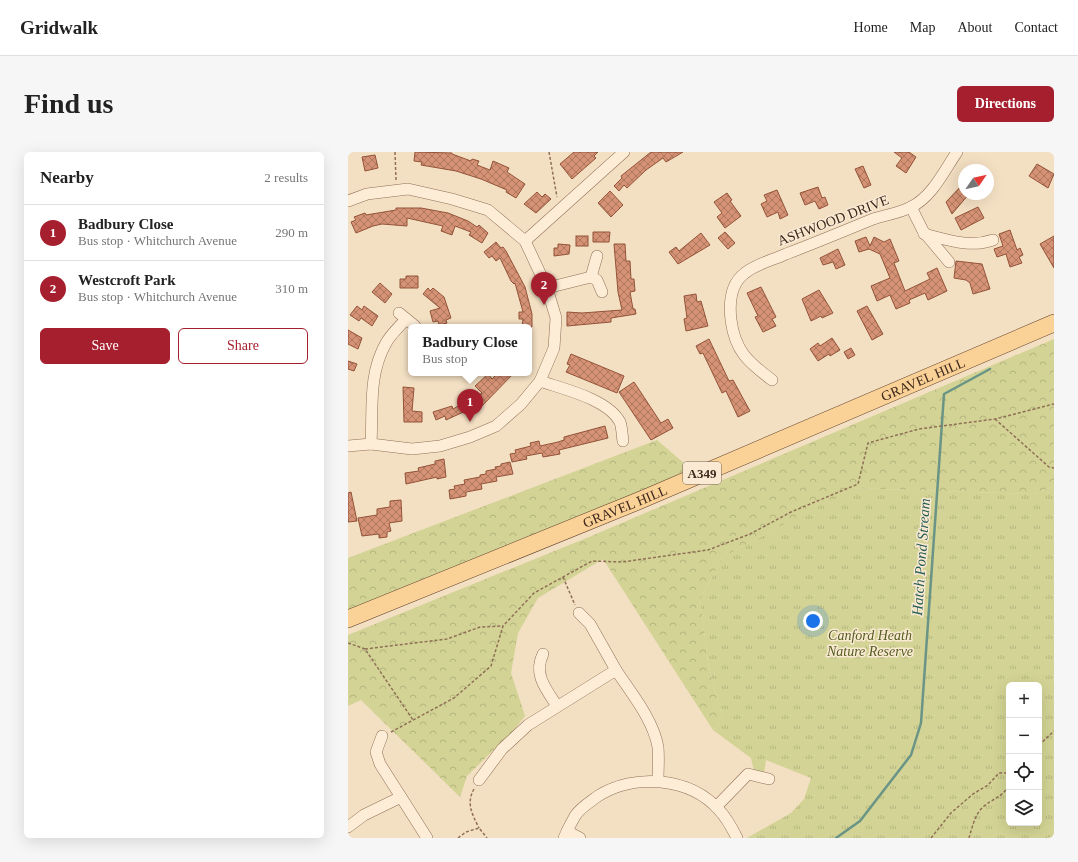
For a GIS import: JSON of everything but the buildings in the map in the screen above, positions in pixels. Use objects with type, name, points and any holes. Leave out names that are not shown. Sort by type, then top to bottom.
[{"type":"main road","name":"GRAVEL HILL","points":[[348,619],[643,499],[1054,323]]},
{"type":"street","points":[[525,241],[624,152]]},
{"type":"street","name":"ASHWOOD DRIVE","points":[[772,380],[753,365],[738,348],[732,332],[730,296],[744,273],[766,262],[875,219],[911,207],[930,192],[957,152]]},
{"type":"street","points":[[348,201],[367,194],[398,190],[416,191],[488,210],[525,241],[547,288],[556,318],[554,348],[540,381],[521,404],[496,426],[470,437],[440,446],[412,449],[371,444],[348,446]]},
{"type":"street","name":"ASHWOOD DRIVE","points":[[911,207],[924,234],[949,262]]},
{"type":"street","points":[[924,234],[964,244],[981,244],[993,240]]},
{"type":"street","points":[[591,277],[597,256]]},
{"type":"street","points":[[547,288],[591,277],[597,280],[602,292]]},
{"type":"street","points":[[371,444],[371,399],[373,379],[378,361],[386,342],[407,319]]},
{"type":"street","points":[[540,381],[587,398],[610,409],[620,423],[623,441]]},
{"type":"street","points":[[579,613],[590,624],[655,735],[658,748],[658,781]]},
{"type":"street","points":[[543,654],[538,668],[541,681],[557,706]]},
{"type":"street","points":[[479,780],[502,749],[523,730],[557,706],[616,670]]},
{"type":"street","points":[[382,736],[376,752],[380,764],[427,838]]},
{"type":"street","points":[[716,807],[748,774],[769,778]]},
{"type":"street","points":[[580,838],[565,834],[576,815],[603,793],[618,786],[634,782],[658,781],[693,790],[716,807],[730,823],[737,838]]},
{"type":"street","points":[[348,827],[364,815],[401,797]]},
{"type":"path","points":[[395,152],[398,190]]},
{"type":"path","points":[[550,152],[560,211]]},
{"type":"path","points":[[382,736],[454,698],[491,666],[503,626],[534,593],[592,561],[622,562],[708,550],[750,534],[791,512],[858,484],[868,443],[919,429],[995,419],[1054,404]]},
{"type":"path","points":[[995,419],[1049,467],[1054,468]]},
{"type":"path","points":[[563,577],[579,613]]},
{"type":"path","points":[[348,643],[365,649],[447,639],[480,627],[503,626]]},
{"type":"path","points":[[365,649],[413,720]]},
{"type":"path","points":[[1042,742],[1054,731]]},
{"type":"path","points":[[931,838],[951,813],[973,794],[988,786],[999,773],[1006,773]]},
{"type":"path","points":[[479,780],[470,796],[470,812],[479,828],[487,838]]},
{"type":"path","points":[[969,838],[977,814],[983,807],[1004,794],[1006,790]]},
{"type":"path","points":[[458,838],[466,832],[479,828]]},
{"type":"green space","points":[[1054,339],[1054,486],[1035,494],[852,488],[723,557],[700,599],[708,663],[723,720],[713,730],[603,559],[538,598],[518,633],[511,673],[525,716],[513,731],[467,776],[460,797],[361,700],[348,706],[348,635],[589,537]]},
{"type":"green space","points":[[657,440],[692,470],[348,612],[348,558]]},
{"type":"green space","name":"Canford Heath Nature Reserve","points":[[1054,486],[1054,838],[747,838],[791,813],[804,799],[811,778],[766,760],[764,773],[754,771],[751,758],[713,730],[723,720],[708,663],[700,599],[723,557],[851,488],[1035,494]]},
{"type":"waterway","name":"Hatch Pond Stream","points":[[836,838],[860,821],[911,755],[921,723],[944,394],[990,369]]},
{"type":"place","name":"Westcroft Park","points":[[544,305]]},
{"type":"place","name":"Badbury Close","points":[[470,422]]}]
